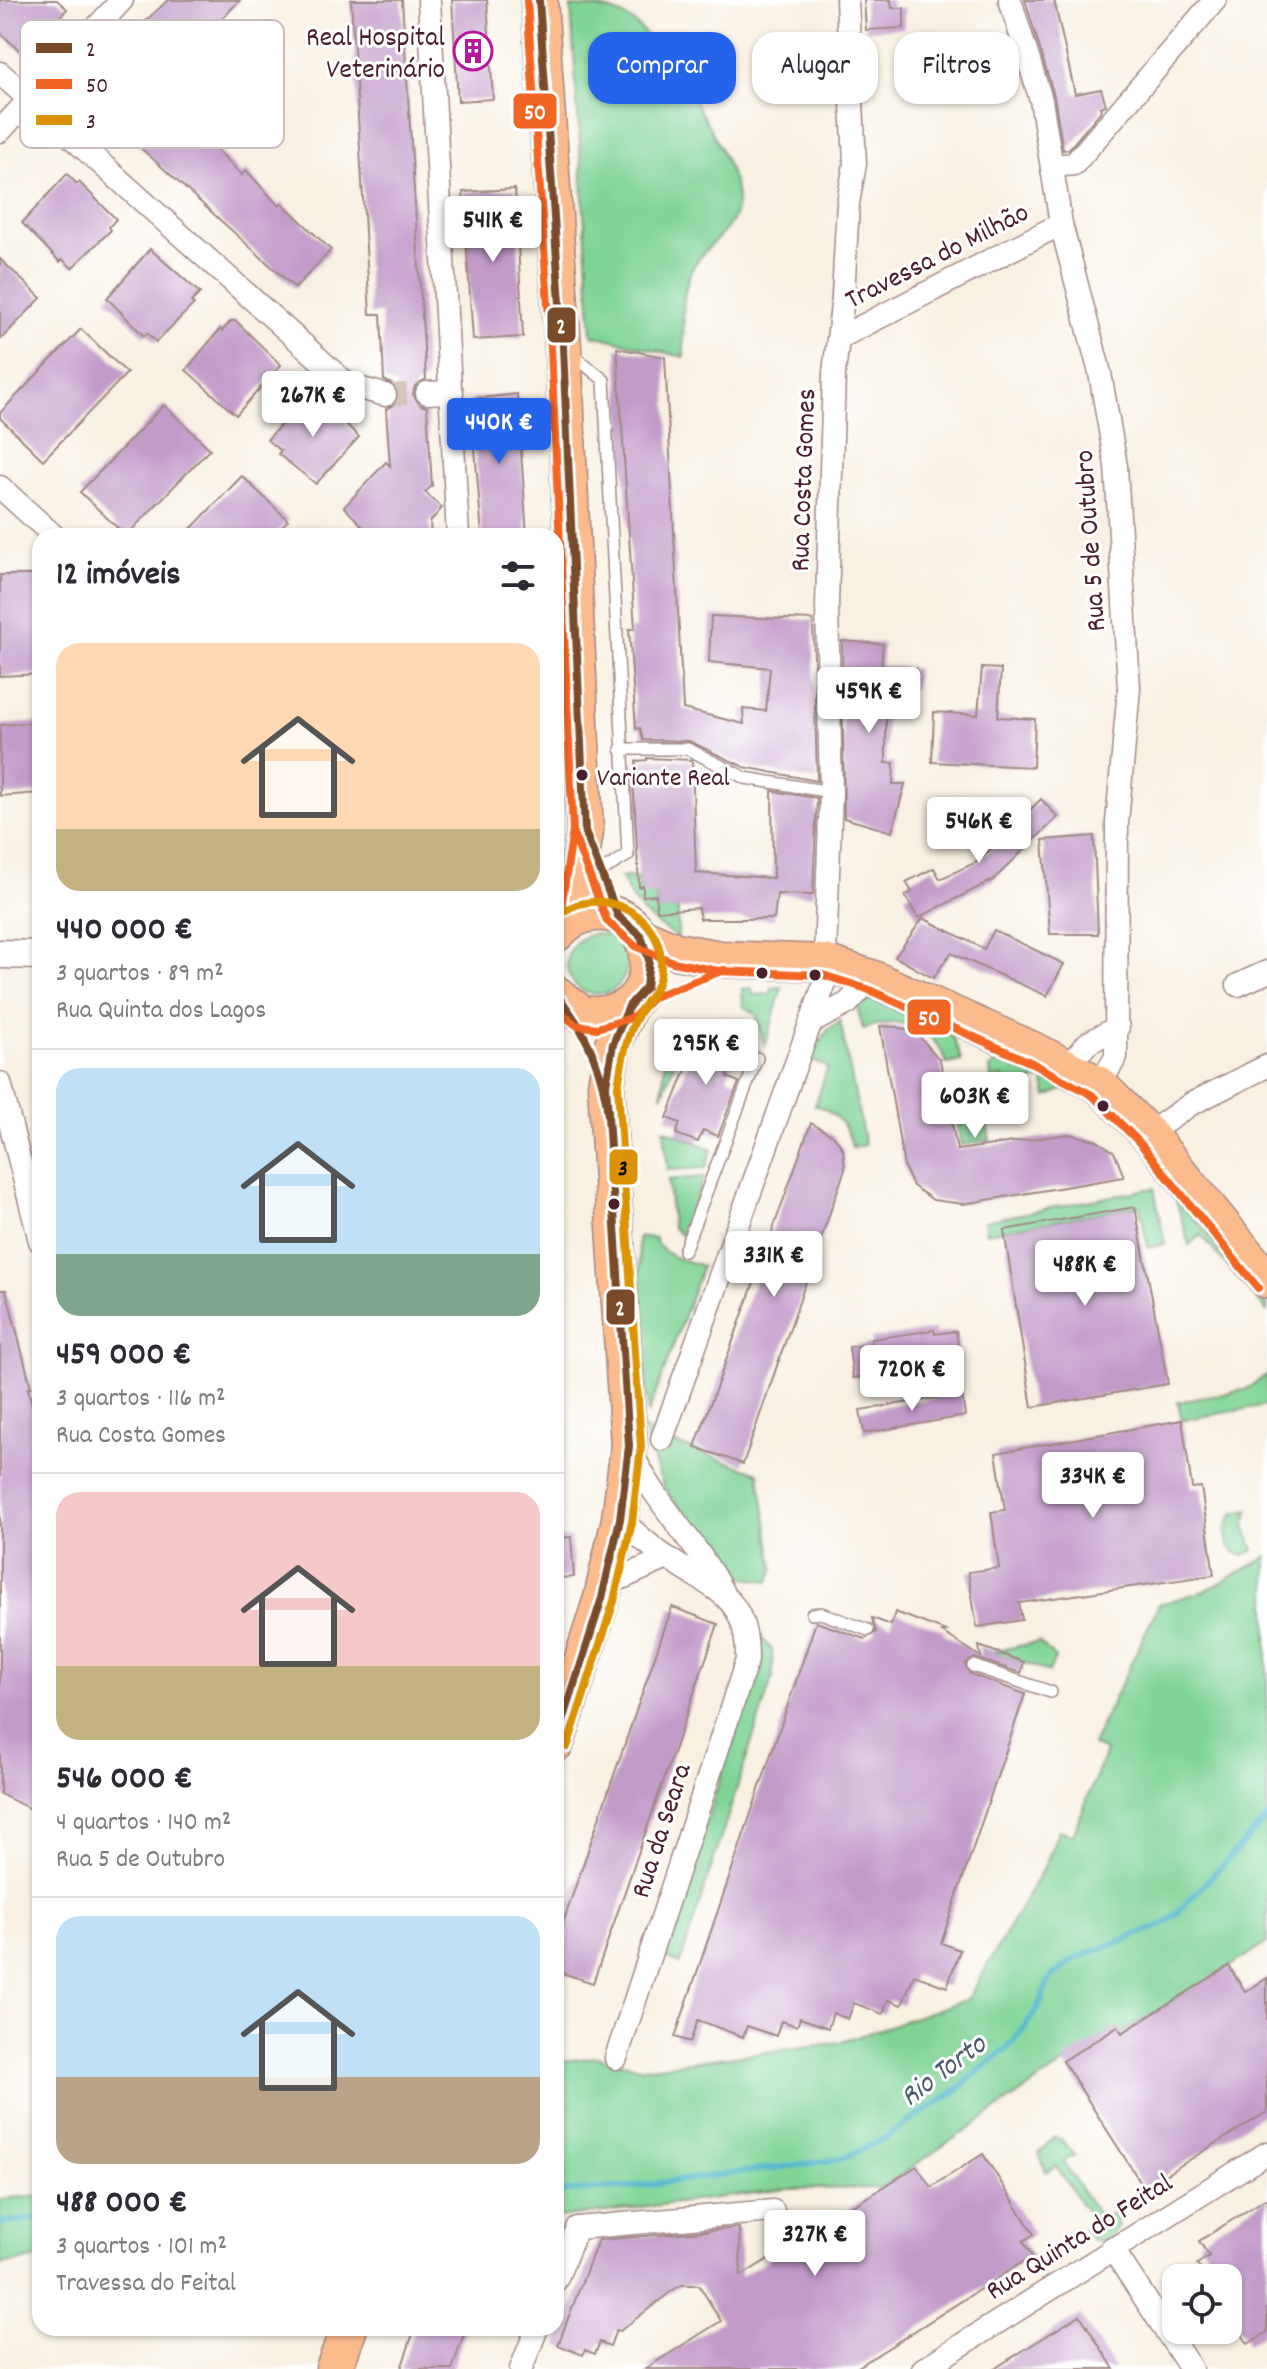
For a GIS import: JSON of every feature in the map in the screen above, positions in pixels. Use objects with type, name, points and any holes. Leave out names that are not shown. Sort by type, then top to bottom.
[{"type":"main road","points":[[539,0],[563,347],[585,832],[564,924]]},
{"type":"main road","points":[[585,832],[600,872],[649,960],[637,996],[613,1044],[606,1085]]},
{"type":"main road","points":[[564,928],[600,912],[676,951],[720,959],[825,963],[871,978],[965,1018],[1066,1067],[1099,1085],[1148,1134],[1267,1280]]},
{"type":"main road","points":[[564,1001],[581,1014],[595,1016],[720,959]]},
{"type":"main road","points":[[564,1004],[591,1046],[606,1085],[646,1442],[620,1519],[602,1598],[564,1718]]},
{"type":"main road","points":[[334,2369],[346,2336]]},
{"type":"street","points":[[104,20],[122,0]]},
{"type":"street","points":[[429,0],[458,528]]},
{"type":"street","name":"Rua Costa Gomes","points":[[646,1442],[814,1021],[824,985],[831,792],[827,604],[834,373],[848,203],[855,164],[847,0]]},
{"type":"street","name":"Rua 5 de Outubro","points":[[1010,0],[1041,100],[1061,224],[1100,373],[1116,466],[1129,688],[1117,822],[1116,1057],[1099,1085]]},
{"type":"street","points":[[1054,166],[1074,164],[1215,0]]},
{"type":"street","points":[[0,73],[20,90]]},
{"type":"street","points":[[0,131],[20,111]]},
{"type":"street","points":[[84,148],[348,385],[385,395]]},
{"type":"street","name":"Travessa do Milhão","points":[[839,338],[1061,224]]},
{"type":"street","points":[[427,393],[452,392]]},
{"type":"street","points":[[0,487],[45,528]]},
{"type":"street","points":[[0,954],[32,955]]},
{"type":"street","points":[[1238,985],[1267,972]]},
{"type":"street","points":[[814,1021],[848,1003],[871,978]]},
{"type":"street","points":[[1066,1067],[1088,1043],[1118,1027]]},
{"type":"street","points":[[1148,1134],[1191,1104],[1267,1066]]},
{"type":"street","points":[[0,1083],[32,1209]]},
{"type":"street","points":[[646,1442],[643,1477],[702,1556],[723,1592]]},
{"type":"street","points":[[620,1519],[667,1558],[723,1592]]},
{"type":"street","points":[[602,1598],[615,1581],[667,1558]]},
{"type":"street","name":"Rua da Seara","points":[[616,2058],[747,1660],[747,1636],[742,1619],[723,1592]]},
{"type":"street","name":"Rua Quinta do Feital","points":[[923,2369],[1267,2153]]},
{"type":"street","points":[[564,2260],[577,2228],[773,2211]]},
{"type":"street","points":[[1112,2248],[1191,2369]]},
{"type":"street","points":[[521,2369],[534,2336]]},
{"type":"lane","points":[[563,347],[604,380],[628,855],[600,872]]},
{"type":"lane","points":[[621,749],[688,749],[745,778],[831,792]]},
{"type":"lane","points":[[684,1251],[757,1058]]},
{"type":"lane","points":[[812,1614],[821,1613],[868,1630]]},
{"type":"lane","points":[[973,1666],[1051,1692]]},
{"type":"green space","points":[[571,7],[615,12],[644,32],[588,32],[588,104],[696,104],[726,160],[737,202],[726,230],[698,259],[689,278],[683,311],[684,357],[592,335]]},
{"type":"green space","points":[[621,877],[638,877],[639,887],[656,895],[657,910],[678,909],[678,938],[644,913]]},
{"type":"green space","points":[[597,934],[609,936],[618,943],[625,952],[625,976],[618,985],[609,992],[597,994],[585,992],[576,985],[569,976],[567,964],[569,952],[576,943],[585,936]]},
{"type":"green space","points":[[782,987],[765,1046],[756,1014],[743,1006],[742,989],[752,988],[753,995],[770,994],[772,988]]},
{"type":"green space","points":[[876,999],[919,1012],[941,1023],[956,1045],[961,1061],[947,1064],[933,1040],[913,1027],[889,1023],[863,1029],[856,1003]]},
{"type":"green space","points":[[840,1021],[865,1145],[852,1147],[840,1120],[815,1105],[828,1067],[810,1060],[827,1031]]},
{"type":"green space","points":[[688,1028],[662,1096],[666,1044]]},
{"type":"green space","points":[[1004,1054],[1062,1080],[1062,1090],[1047,1097],[1043,1079],[1005,1086],[1003,1077],[991,1079],[990,1068]]},
{"type":"green space","points":[[971,1112],[974,1125],[987,1124],[990,1140],[962,1145],[956,1114]]},
{"type":"green space","points":[[664,1129],[712,1149],[706,1168],[668,1170]]},
{"type":"green space","points":[[704,1177],[682,1236],[672,1227],[668,1180]]},
{"type":"green space","points":[[1154,1188],[1165,1244],[1148,1248],[1140,1206],[986,1233],[984,1221]]},
{"type":"green space","points":[[1175,1196],[1267,1302],[1267,1311],[1201,1235],[1189,1245]]},
{"type":"green space","points":[[638,1237],[655,1238],[668,1254],[702,1266],[648,1415]]},
{"type":"green space","points":[[1267,1375],[1267,1405],[1182,1420],[1178,1402],[1245,1390]]},
{"type":"green space","points":[[642,1427],[662,1439],[759,1473],[774,1569],[769,1581],[738,1577],[720,1561],[663,1486]]},
{"type":"green space","points":[[1249,1510],[1245,1525],[1254,1550],[1244,1556],[1228,1544],[1227,1531],[1235,1513]]},
{"type":"green space","points":[[1267,1557],[1267,1943],[1122,2033],[1118,2027],[881,2188],[787,2189],[564,2217],[564,2061],[596,2057],[644,2068],[842,2042],[968,1999],[1045,1865],[1059,1830],[1073,1835],[1106,1751],[1092,1745],[1159,1604],[1205,1591]]},
{"type":"green space","points":[[761,1637],[772,1650],[773,1676],[680,1964],[663,1956],[757,1665]]},
{"type":"green space","points":[[1039,1642],[1055,1658],[1049,1672],[993,1651]]},
{"type":"green space","points":[[1054,2137],[1061,2139],[1074,2155],[1063,2162],[1101,2219],[1112,2213],[1118,2225],[1108,2238],[1092,2240],[1084,2230],[1094,2223],[1056,2166],[1046,2172],[1039,2153]]},
{"type":"green space","points":[[32,2196],[32,2259],[0,2265],[0,2199]]},
{"type":"building","points":[[0,0],[57,0],[67,9],[57,20],[20,20],[20,51],[0,33]]},
{"type":"building","points":[[168,0],[240,0],[221,20],[147,20]]},
{"type":"building","points":[[351,0],[402,0],[426,379],[415,386],[413,394],[420,405],[427,407],[432,486],[425,492],[442,508],[430,522],[430,528],[364,528],[344,507],[386,462],[390,466],[386,409],[399,398],[395,386],[384,380],[381,314],[370,314]]},
{"type":"building","name":"Real Hospital Veterinário","points":[[452,0],[487,0],[493,99],[458,101]]},
{"type":"building","points":[[864,0],[891,0],[892,8],[904,8],[904,28],[866,30]]},
{"type":"building","points":[[1025,0],[1054,0],[1075,94],[1101,89],[1106,105],[1100,107],[1101,111],[1069,149],[1063,150],[1054,96]]},
{"type":"building","points":[[141,148],[215,148],[242,175],[246,170],[279,206],[282,203],[331,250],[295,288]]},
{"type":"building","points":[[67,174],[116,219],[109,227],[111,230],[72,268],[62,259],[60,262],[22,223]]},
{"type":"building","points":[[515,189],[523,337],[473,340],[463,192]]},
{"type":"building","points":[[150,249],[200,293],[191,302],[194,304],[156,342],[147,333],[144,336],[107,298]]},
{"type":"building","points":[[0,259],[41,298],[0,340]]},
{"type":"building","points":[[231,321],[236,321],[281,365],[236,415],[186,370],[220,329],[222,331]]},
{"type":"building","points":[[81,329],[127,373],[43,460],[0,418],[0,413]]},
{"type":"building","points":[[617,348],[665,357],[683,709],[744,724],[743,709],[766,711],[770,668],[709,662],[711,616],[813,620],[817,781],[744,767],[689,741],[643,740],[640,728],[636,729],[629,629],[635,629]]},
{"type":"building","points":[[309,394],[321,405],[324,402],[359,437],[316,484],[278,454],[281,451],[267,440]]},
{"type":"building","points":[[517,394],[526,528],[481,528],[471,399]]},
{"type":"building","points":[[164,405],[210,449],[134,528],[118,528],[80,492]]},
{"type":"building","points":[[242,476],[288,520],[280,528],[192,528]]},
{"type":"building","points":[[0,575],[32,575],[32,674],[0,676]]},
{"type":"building","points":[[842,641],[883,644],[881,666],[917,669],[914,690],[886,689],[886,763],[894,763],[893,784],[905,784],[892,832],[844,818]]},
{"type":"building","points":[[982,668],[1001,669],[998,717],[1035,719],[1033,767],[932,762],[934,712],[978,715]]},
{"type":"building","points":[[32,723],[32,794],[0,796],[0,725]]},
{"type":"building","points":[[647,758],[692,760],[696,873],[773,878],[772,791],[817,798],[813,895],[777,894],[774,919],[700,919],[698,908],[657,911],[656,895],[643,896],[643,886],[639,887],[633,777],[637,776],[636,761]]},
{"type":"building","points":[[1041,799],[1058,817],[993,880],[918,918],[905,896],[912,892],[906,882],[934,868],[940,879],[979,861]]},
{"type":"building","points":[[1094,836],[1098,934],[1050,934],[1043,840]]},
{"type":"building","points":[[923,918],[984,949],[994,930],[1064,964],[1047,996],[951,953],[933,978],[895,957]]},
{"type":"building","points":[[880,1026],[897,1027],[917,1034],[940,1060],[957,1150],[1068,1134],[1096,1140],[1114,1152],[1124,1177],[963,1204],[933,1200],[913,1186],[904,1167]]},
{"type":"building","points":[[703,1027],[741,1042],[727,1077],[739,1082],[718,1136],[703,1130],[698,1142],[676,1134],[680,1123],[667,1118]]},
{"type":"building","points":[[811,1123],[834,1136],[843,1149],[845,1169],[743,1464],[695,1447]]},
{"type":"building","points":[[1135,1207],[1168,1384],[1032,1407],[1004,1230]]},
{"type":"building","points":[[0,1290],[6,1290],[31,1387],[28,1388],[32,1405],[32,1810],[0,1794]]},
{"type":"building","points":[[934,1330],[935,1334],[956,1331],[961,1364],[853,1378],[849,1347],[872,1344],[871,1339]]},
{"type":"building","points":[[962,1394],[965,1416],[864,1433],[860,1410]]},
{"type":"building","points":[[1182,1420],[1192,1488],[1201,1487],[1214,1575],[1019,1603],[1022,1620],[977,1627],[968,1572],[999,1568],[991,1512],[1005,1510],[996,1453]]},
{"type":"building","points":[[564,1537],[571,1537],[574,1577],[564,1578]]},
{"type":"building","points":[[672,1607],[718,1624],[593,1983],[564,1974],[564,1920]]},
{"type":"building","points":[[895,1612],[946,1631],[942,1632],[981,1657],[979,1646],[1024,1662],[1021,1673],[975,1658],[965,1664],[970,1674],[1025,1694],[941,1943],[960,1950],[947,1987],[914,1975],[902,2005],[888,2000],[883,2014],[854,2003],[848,2019],[833,2013],[828,2028],[800,2018],[797,2026],[781,2021],[776,2036],[747,2026],[743,2037],[698,2020],[690,2042],[675,2037],[816,1622],[865,1639],[876,1632],[872,1618],[891,1625]]},
{"type":"building","points":[[1229,1966],[1245,1992],[1267,1978],[1267,2112],[1144,2188],[1063,2061],[1118,2026],[1122,2033]]},
{"type":"building","points":[[983,2154],[1034,2234],[1023,2241],[1032,2256],[855,2369],[645,2369],[721,2321],[699,2285],[682,2285],[673,2290],[620,2331],[616,2330],[610,2346],[600,2342],[595,2354],[585,2350],[583,2355],[558,2345],[564,2336],[598,2240],[739,2228],[741,2276],[917,2166],[931,2187]]},
{"type":"building","points":[[1267,2198],[1267,2332],[1248,2344],[1242,2335],[1242,2264],[1197,2264],[1209,2256],[1199,2241]]},
{"type":"building","points":[[1080,2315],[1114,2369],[994,2369],[1027,2348]]},
{"type":"building","points":[[412,2336],[463,2336],[452,2369],[401,2369]]},
{"type":"waterway","name":"Rio Torto","points":[[564,2191],[630,2187],[842,2159],[885,2138],[958,2089],[1014,2042],[1038,2008],[1050,1978],[1077,1958],[1167,1923],[1267,1818]]},
{"type":"waterway","name":"Rio Torto","points":[[0,2223],[32,2219]]},
{"type":"tunnel","points":[[385,395],[427,393]]},
{"type":"transit line","name":"2","points":[[539,0],[563,347],[585,832],[618,916],[641,936],[649,960],[646,987],[629,1006],[613,1044],[606,1085],[629,1446],[620,1519],[602,1598],[564,1718]]},
{"type":"transit line","name":"50","points":[[527,1],[551,348],[559,528]]},
{"type":"transit line","name":"50","points":[[564,633],[573,831],[564,888]]},
{"type":"transit line","name":"50","points":[[574,836],[607,921],[635,946],[673,962],[718,971],[823,975],[867,989],[1032,1063],[1092,1095],[1139,1142],[1258,1288]]},
{"type":"transit line","name":"3","points":[[564,912],[587,902],[605,902],[621,907],[649,927],[661,960],[657,985],[630,1032],[618,1086],[641,1447],[632,1522],[614,1601],[567,1747]]},
{"type":"transit line","name":"50","points":[[564,1015],[576,1025],[597,1028],[634,1017],[653,997],[724,970]]},
{"type":"transit line","name":"2","points":[[564,1005],[591,1051],[602,1082],[608,1115]]},
{"type":"place","name":"Real Hospital Veterinário","points":[[473,51]]},
{"type":"place","name":"Variante Real","points":[[582,775]]}]
